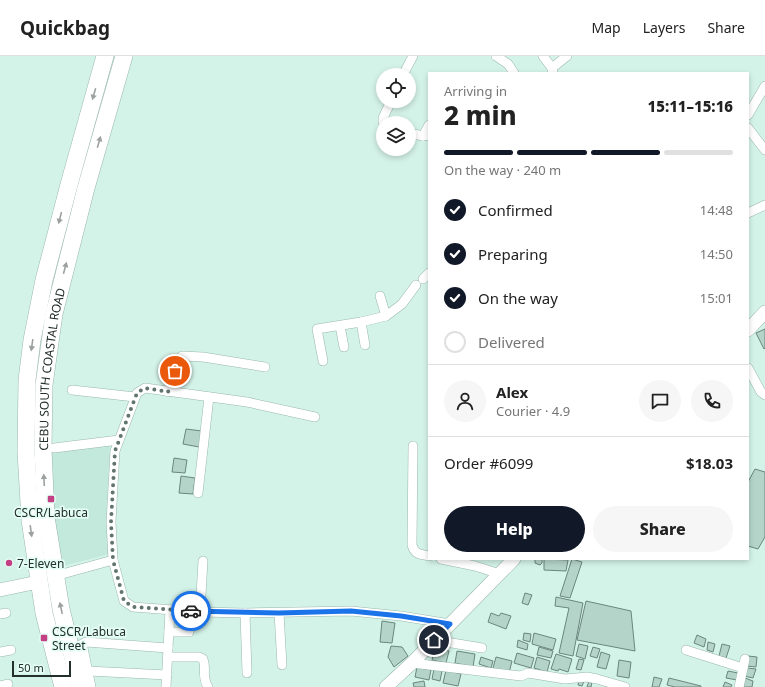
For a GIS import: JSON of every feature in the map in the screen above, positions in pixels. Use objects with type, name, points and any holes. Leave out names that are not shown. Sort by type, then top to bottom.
[{"type":"highway","name":"CEBU SOUTH COASTAL ROAD","points":[[63,687],[44,613],[38,582],[30,520],[26,451],[28,373],[44,280],[105,56]]},
{"type":"highway","name":"CEBU SOUTH COASTAL ROAD","points":[[80,687],[61,609],[46,517],[43,449],[44,385],[54,314],[86,188],[124,56]]},
{"type":"main road","points":[[749,327],[765,312]]},
{"type":"main road","points":[[393,685],[434,640],[513,560]]},
{"type":"main road","points":[[0,590],[38,582]]},
{"type":"street","points":[[407,68],[413,56]]},
{"type":"street","points":[[496,56],[508,64],[513,72]]},
{"type":"street","points":[[543,56],[553,71],[567,56]]},
{"type":"street","points":[[749,113],[765,86]]},
{"type":"street","points":[[749,129],[765,150]]},
{"type":"street","points":[[416,134],[426,136]]},
{"type":"street","points":[[749,213],[765,205]]},
{"type":"street","points":[[323,361],[317,329],[340,326],[386,316],[402,304],[423,279]]},
{"type":"street","points":[[380,296],[386,316]]},
{"type":"street","points":[[361,322],[365,345]]},
{"type":"street","points":[[340,326],[344,347]]},
{"type":"street","points":[[168,392],[178,360],[182,356],[203,357],[265,367]]},
{"type":"street","points":[[749,370],[761,392],[765,395]]},
{"type":"street","points":[[315,417],[273,407],[145,388],[137,393],[115,451],[111,522],[113,560],[124,601],[133,607],[200,612],[279,613],[351,611],[401,616],[450,624]]},
{"type":"street","points":[[72,390],[135,397]]},
{"type":"street","points":[[198,493],[208,397]]},
{"type":"street","points":[[54,448],[119,440]]},
{"type":"street","points":[[413,446],[412,545],[414,551],[418,554],[428,556]]},
{"type":"street","points":[[55,576],[113,560]]},
{"type":"street","points":[[200,612],[202,560]]},
{"type":"street","points":[[446,560],[475,566],[500,574]]},
{"type":"street","points":[[166,687],[170,610]]},
{"type":"street","points":[[245,613],[247,672]]},
{"type":"street","points":[[279,613],[282,665]]},
{"type":"street","points":[[169,632],[189,632]]},
{"type":"street","points":[[434,640],[482,648]]},
{"type":"street","points":[[91,687],[82,648],[82,644],[86,642],[199,657],[203,659],[204,676],[208,687]]},
{"type":"street","points":[[0,652],[11,650]]},
{"type":"street","points":[[686,650],[744,664],[739,687]]},
{"type":"street","points":[[412,663],[521,676],[528,673],[565,679],[587,677],[625,687]]},
{"type":"street","points":[[88,671],[167,675]]},
{"type":"shaded area","points":[[110,444],[106,523],[109,554],[59,567],[49,453]]},
{"type":"building","points":[[765,329],[765,348],[764,349],[756,333]]},
{"type":"building","points":[[186,429],[202,431],[199,447],[183,444]]},
{"type":"building","points":[[174,458],[187,460],[185,473],[172,472]]},
{"type":"building","points":[[755,469],[765,472],[765,537],[758,549],[749,546],[749,480]]},
{"type":"building","points":[[181,476],[195,478],[193,494],[179,493]]},
{"type":"building","points":[[535,560],[542,560],[540,565],[535,563]]},
{"type":"building","points":[[544,560],[568,560],[566,571],[544,570]]},
{"type":"building","points":[[572,560],[582,562],[570,598],[560,596]]},
{"type":"building","points":[[525,593],[532,595],[528,605],[522,603]]},
{"type":"building","points":[[556,597],[583,603],[573,656],[559,653],[569,608],[555,606]]},
{"type":"building","points":[[586,601],[631,611],[635,651],[577,640]]},
{"type":"building","points":[[491,613],[499,616],[501,613],[511,616],[506,629],[488,622]]},
{"type":"building","points":[[382,621],[395,623],[392,643],[380,642]]},
{"type":"building","points":[[524,633],[531,634],[530,642],[523,640]]},
{"type":"building","points":[[534,633],[556,639],[553,650],[532,644]]},
{"type":"building","points":[[697,635],[706,639],[704,647],[694,643]]},
{"type":"building","points":[[518,640],[528,644],[527,650],[517,647]]},
{"type":"building","points":[[708,642],[715,644],[713,652],[707,650]]},
{"type":"building","points":[[579,644],[588,646],[585,659],[576,656]]},
{"type":"building","points":[[722,644],[730,646],[726,658],[719,656]]},
{"type":"building","points":[[391,646],[402,647],[408,656],[394,667],[388,657]]},
{"type":"building","points":[[539,647],[553,651],[551,658],[537,655]]},
{"type":"building","points":[[593,647],[600,649],[597,658],[590,656]]},
{"type":"building","points":[[435,648],[449,651],[446,663],[432,660]]},
{"type":"building","points":[[457,651],[475,654],[473,667],[455,663]]},
{"type":"building","points":[[601,652],[610,655],[606,669],[597,667]]},
{"type":"building","points":[[517,653],[534,658],[531,668],[514,663]]},
{"type":"building","points":[[556,654],[572,659],[568,672],[559,669],[558,671],[551,669]]},
{"type":"building","points":[[748,656],[757,657],[756,667],[746,666]]},
{"type":"building","points":[[481,657],[493,661],[491,668],[479,664]]},
{"type":"building","points":[[496,657],[512,661],[509,673],[493,668]]},
{"type":"building","points":[[537,657],[550,661],[547,672],[534,668]]},
{"type":"building","points":[[579,659],[584,660],[581,670],[576,669]]},
{"type":"building","points":[[619,660],[631,662],[629,678],[617,676]]},
{"type":"building","points":[[417,667],[431,670],[429,680],[415,677]]},
{"type":"building","points":[[747,668],[756,669],[753,678],[744,676]]},
{"type":"building","points":[[434,669],[442,671],[440,681],[432,679]]},
{"type":"building","points":[[446,670],[461,674],[458,686],[443,683]]},
{"type":"building","points":[[728,671],[738,673],[737,680],[726,678]]},
{"type":"building","points":[[654,677],[662,679],[659,687],[652,687]]},
{"type":"building","points":[[669,678],[701,687],[675,687],[667,685]]},
{"type":"building","points":[[745,678],[753,681],[752,687],[742,687]]},
{"type":"building","points":[[579,680],[584,681],[582,686],[578,685]]},
{"type":"building","points":[[424,681],[425,687],[414,687],[413,683]]},
{"type":"building","points":[[589,681],[592,682],[591,687],[587,687]]},
{"type":"building","points":[[725,682],[732,685],[731,687],[723,687]]},
{"type":"way so far","points":[[175,371],[168,392],[145,388],[137,393],[115,451],[111,522],[113,560],[124,601],[129,605],[133,607],[191,611]]},
{"type":"place","name":"CSCR/Labuca","points":[[51,499]]},
{"type":"place","name":"7-Eleven","points":[[9,563]]},
{"type":"place","name":"CSCR/Labuca Street","points":[[44,638]]},
{"type":"route","points":[[191,611],[245,613],[351,611],[401,616],[450,624],[434,640]]}]
